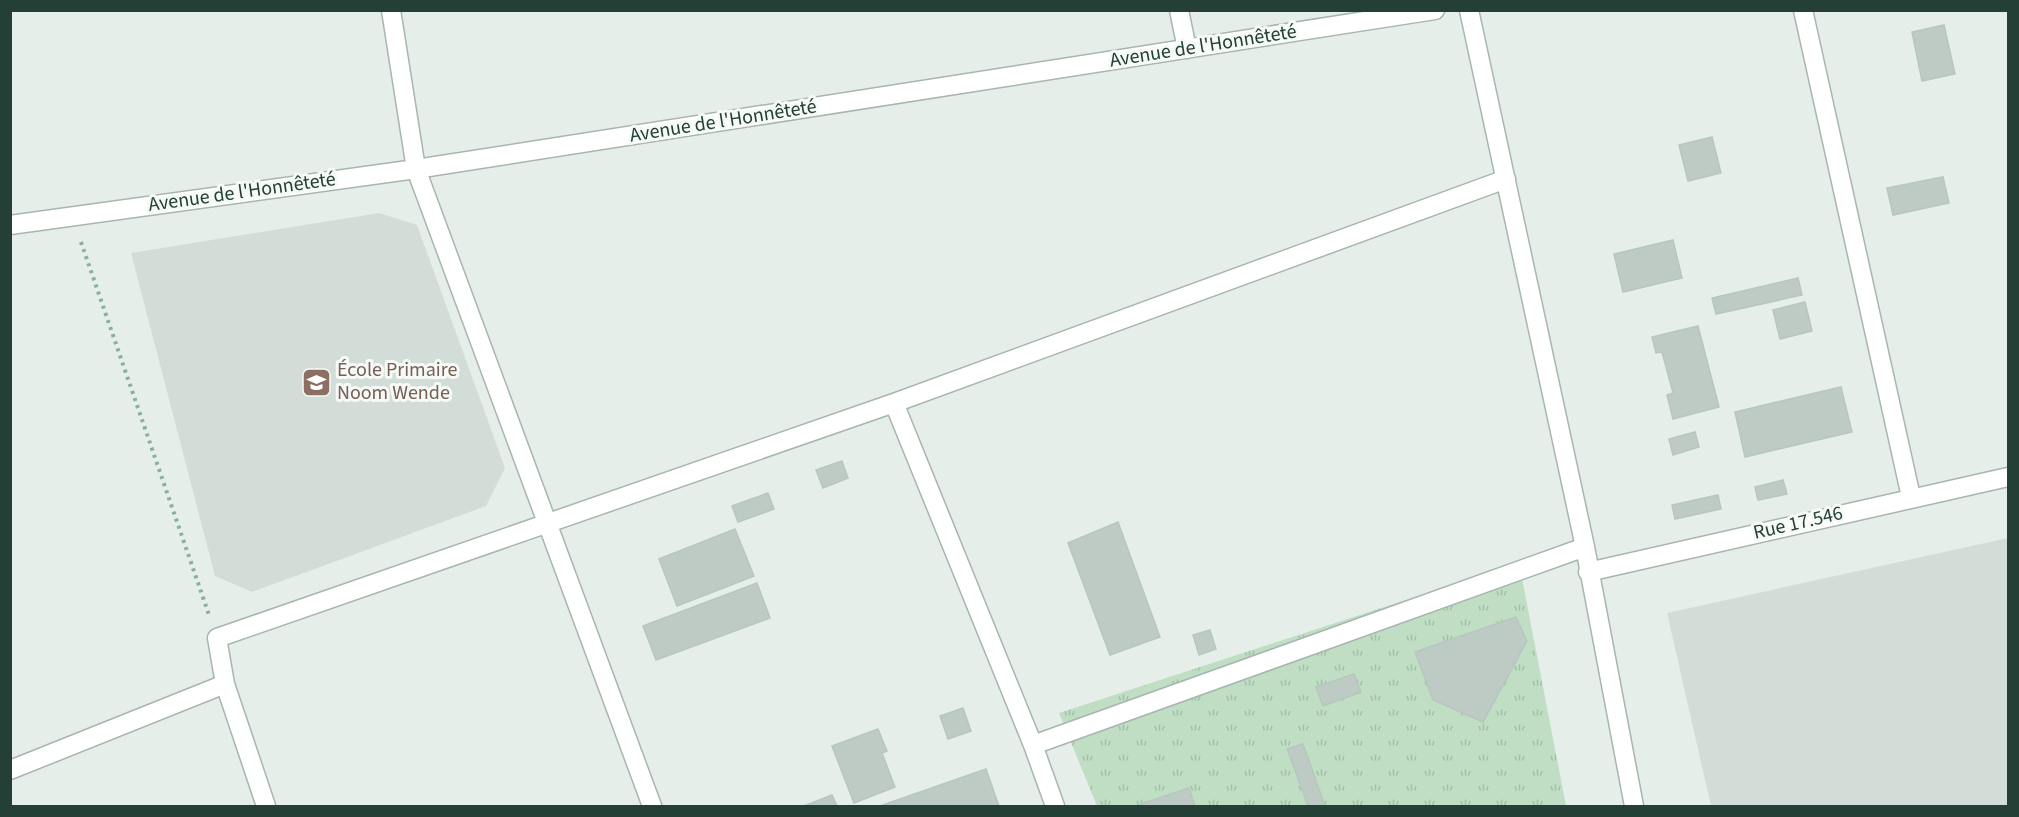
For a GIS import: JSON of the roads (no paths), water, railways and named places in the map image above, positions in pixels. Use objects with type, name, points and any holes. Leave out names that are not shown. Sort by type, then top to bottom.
[{"type":"street","points":[[391,10],[416,169],[652,807]]},
{"type":"street","points":[[1179,10],[1187,49]]},
{"type":"street","name":"Avenue de l'Honnêteté","points":[[10,225],[416,169],[1435,10]]},
{"type":"street","points":[[1469,10],[1584,547],[1634,807]]},
{"type":"street","points":[[1803,10],[1911,497]]},
{"type":"street","points":[[266,807],[225,684],[217,638],[894,403],[1506,179]]},
{"type":"street","points":[[894,403],[1033,745],[1055,807]]},
{"type":"street","name":"Rue 17.546","points":[[1588,572],[1911,497],[2008,477]]},
{"type":"street","points":[[1033,745],[1584,547]]},
{"type":"street","points":[[10,770],[225,684]]},
{"type":"place","name":"École Primaire Noom Wende","points":[[316,382]]}]
